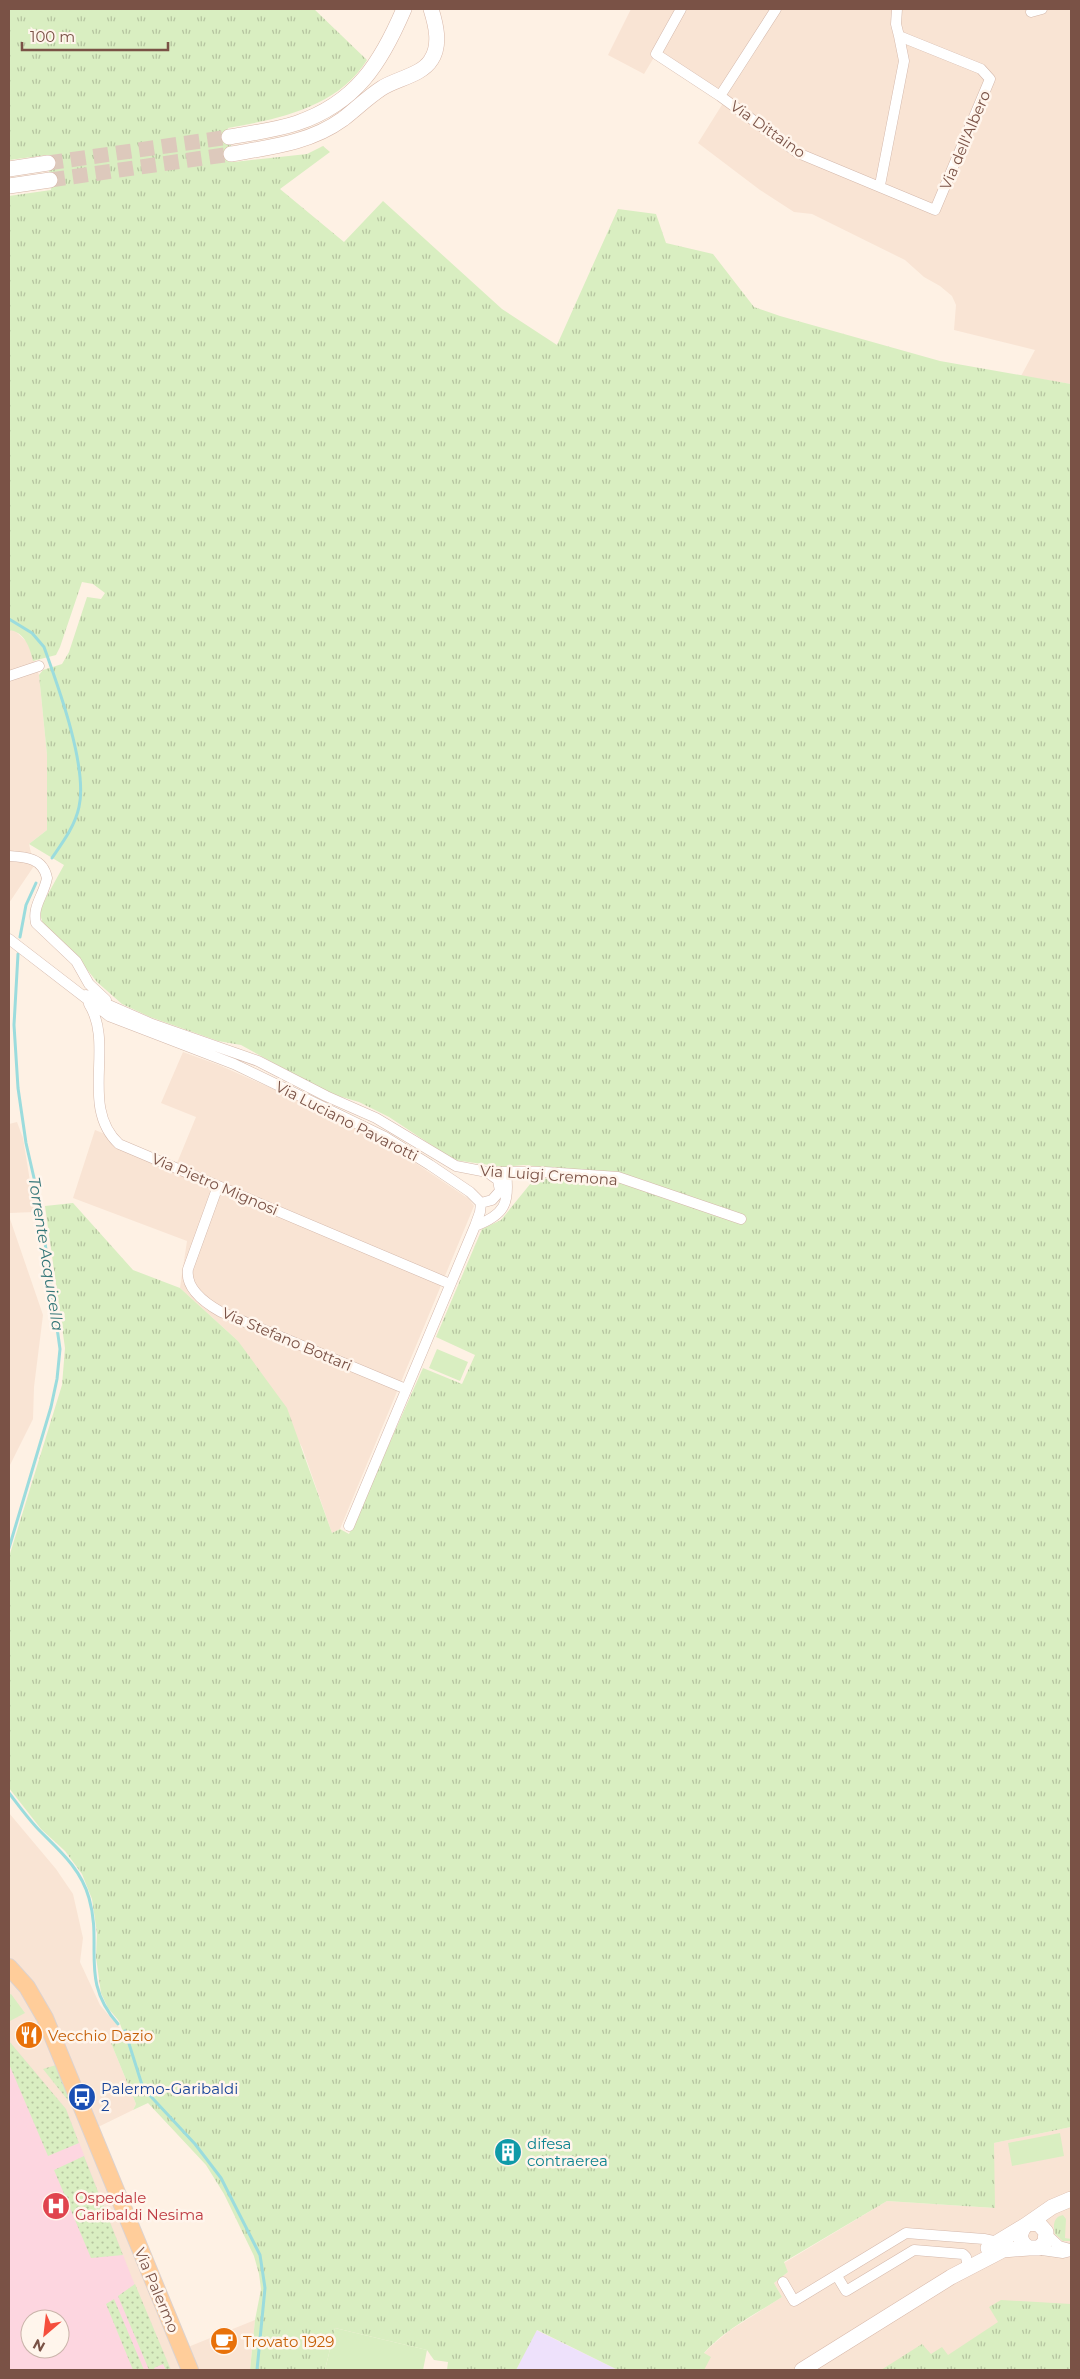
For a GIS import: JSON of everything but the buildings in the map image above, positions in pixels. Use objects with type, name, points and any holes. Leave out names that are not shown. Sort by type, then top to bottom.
[{"type":"main road","points":[[229,137],[297,124],[337,103],[360,84],[379,60],[388,46],[404,9]]},
{"type":"main road","points":[[231,154],[288,144],[315,135],[342,119],[381,89],[426,66],[433,57],[437,39],[431,9]]},
{"type":"main road","points":[[9,169],[48,164]]},
{"type":"main road","points":[[9,186],[50,180]]},
{"type":"main road","name":"Via Palermo","points":[[9,1967],[27,1986],[45,2018],[190,2370]]},
{"type":"main road","points":[[951,2277],[967,2262],[1052,2207],[1071,2199]]},
{"type":"main road","points":[[802,2370],[951,2277],[1003,2250],[1042,2246],[1052,2216],[1071,2199]]},
{"type":"main road","points":[[1028,2224],[1039,2224],[1046,2233]]},
{"type":"main road","points":[[1028,2224],[1020,2235],[1022,2243],[1032,2248]]},
{"type":"street","name":"Via Dittaino","points":[[681,9],[656,54],[720,96],[798,153],[880,185],[935,210]]},
{"type":"street","points":[[720,96],[776,9]]},
{"type":"street","points":[[880,185],[904,61],[896,24],[897,9]]},
{"type":"street","points":[[1032,12],[1042,9]]},
{"type":"street","name":"Via dell'Albero","points":[[899,36],[981,69],[990,79],[935,210]]},
{"type":"street","points":[[9,676],[39,666]]},
{"type":"street","name":"Via Luigi Cremona","points":[[9,856],[34,859],[44,868],[47,878],[37,903],[35,912],[36,923],[76,961],[82,975],[95,991],[117,1008]]},
{"type":"street","points":[[9,939],[26,950],[76,991],[82,975]]},
{"type":"street","name":"Via Luigi Cremona","points":[[76,991],[152,1024],[258,1062],[384,1122],[447,1161],[464,1168],[487,1172],[540,1172],[618,1177],[741,1219]]},
{"type":"street","name":"Via Pietro Mignosi","points":[[76,991],[99,1012],[101,1112],[109,1133],[119,1144],[450,1284]]},
{"type":"street","name":"Via Luciano Pavarotti","points":[[99,1012],[242,1068],[385,1137],[470,1192],[481,1203]]},
{"type":"street","points":[[349,1526],[475,1226],[481,1203],[492,1200],[500,1191],[498,1180],[487,1172]]},
{"type":"street","points":[[475,1226],[492,1218],[505,1205],[508,1188],[506,1173]]},
{"type":"street","name":"Via Stefano Bottari","points":[[218,1186],[188,1269],[188,1279],[197,1293],[221,1312],[406,1389]]},
{"type":"street","points":[[783,2282],[794,2301],[906,2233],[998,2242]]},
{"type":"street","points":[[906,2233],[914,2250]]},
{"type":"street","points":[[1046,2233],[1059,2246],[1071,2250]]},
{"type":"street","points":[[937,2252],[938,2235]]},
{"type":"street","points":[[1032,2248],[1063,2253],[1071,2250]]},
{"type":"street","points":[[837,2276],[846,2290],[914,2250],[963,2254],[967,2262]]},
{"type":"street","points":[[854,2265],[863,2281]]},
{"type":"shaded area","points":[[631,9],[1071,9],[1071,384],[1021,376],[1035,350],[954,330],[956,305],[952,296],[940,286],[924,277],[905,260],[812,214],[794,212],[760,190],[698,143],[725,100],[656,54],[644,74],[608,55]]},
{"type":"shaded area","points":[[9,630],[14,630],[29,644],[39,675],[47,755],[47,830],[29,844],[34,866],[9,903]]},
{"type":"shaded area","points":[[183,1052],[219,1065],[280,1092],[384,1142],[469,1199],[474,1206],[340,1529],[332,1533],[302,1447],[238,1341],[180,1288],[187,1241],[73,1198],[95,1130],[177,1163],[196,1117],[161,1103]]},
{"type":"shaded area","points":[[17,1122],[23,1138],[35,1212],[9,1213],[9,1124]]},
{"type":"shaded area","points":[[9,1216],[43,1315],[34,1387],[33,1419],[9,1467]]},
{"type":"shaded area","points":[[9,1813],[56,1869],[73,1894],[83,1938],[80,1962],[100,2005],[123,2032],[111,2043],[136,2104],[133,2110],[96,2128],[188,2347],[255,2320],[250,2370],[9,2370]]},
{"type":"shaded area","name":"Ospedale Garibaldi Nesima","points":[[9,2041],[66,2109],[132,2278],[171,2370],[9,2370]]},
{"type":"shaded area","points":[[1071,2127],[1071,2370],[689,2370],[710,2347],[729,2331],[782,2297],[774,2283],[788,2272],[784,2263],[887,2201],[994,2208],[994,2143]]},
{"type":"shaded area","points":[[536,2330],[618,2370],[516,2370]]},
{"type":"green space","points":[[9,9],[314,9],[367,60],[355,76],[324,100],[287,115],[228,128],[234,162],[307,154],[323,146],[330,152],[280,189],[344,242],[383,201],[502,309],[557,345],[618,209],[656,214],[666,243],[713,254],[754,307],[940,361],[1071,384],[1071,2127],[994,2143],[995,2208],[887,2201],[784,2262],[788,2272],[774,2283],[782,2297],[741,2322],[712,2344],[704,2353],[711,2357],[704,2370],[618,2370],[537,2330],[516,2370],[447,2370],[448,2362],[434,2360],[427,2350],[335,2328],[325,2370],[250,2370],[255,2320],[261,2289],[254,2256],[224,2194],[206,2165],[148,2103],[133,2110],[136,2104],[111,2043],[123,2032],[119,2021],[108,2008],[101,1993],[96,1957],[97,1933],[92,1899],[82,1874],[65,1851],[41,1829],[9,1788],[9,1557],[62,1385],[65,1348],[45,1206],[73,1203],[133,1270],[180,1288],[238,1341],[287,1408],[332,1533],[340,1529],[349,1534],[423,1368],[462,1384],[475,1355],[436,1337],[482,1229],[501,1220],[535,1178],[552,1179],[553,1168],[524,1165],[504,1167],[454,1160],[389,1117],[359,1102],[328,1093],[241,1045],[218,1041],[150,1017],[122,1004],[97,982],[69,947],[43,924],[40,914],[43,903],[64,865],[29,844],[47,830],[47,755],[39,675],[43,670],[62,664],[69,652],[87,597],[101,599],[105,593],[93,584],[82,582],[56,655],[33,661],[23,637],[15,631],[9,630],[9,196],[51,190],[47,155],[9,160]]},
{"type":"green space","points":[[437,1349],[468,1362],[460,1381],[429,1368]]},
{"type":"green space","points":[[11,1994],[25,2013],[10,2021],[9,1995]]},
{"type":"green space","points":[[9,2041],[66,2109],[79,2143],[48,2156],[9,2064]]},
{"type":"green space","points":[[56,2065],[74,2108],[43,2069]]},
{"type":"green space","points":[[1060,2133],[1064,2156],[1012,2166],[1008,2143]]},
{"type":"green space","points":[[84,2156],[123,2255],[91,2258],[54,2170]]},
{"type":"green space","points":[[1063,2215],[1066,2219],[1065,2238],[1071,2239],[1071,2241],[1063,2241],[1055,2234],[1054,2222]]},
{"type":"green space","points":[[135,2284],[171,2370],[166,2370],[163,2364],[154,2368],[155,2370],[149,2370],[118,2296]]},
{"type":"green space","points":[[114,2299],[144,2370],[133,2370],[106,2304]]},
{"type":"green space","points":[[1001,2300],[1071,2304],[1071,2370],[881,2370],[922,2344],[931,2354],[942,2347],[948,2355],[998,2322],[989,2307]]},
{"type":"green space","points":[[335,2328],[427,2350],[423,2370],[325,2370]]},
{"type":"waterway","name":"Torrente Acquicella","points":[[9,619],[32,633],[44,647],[64,704],[76,749],[81,790],[79,807],[72,827],[52,858]]},
{"type":"waterway","name":"Torrente Acquicella","points":[[20,937],[26,905],[36,883]]},
{"type":"waterway","name":"Torrente Acquicella","points":[[9,1548],[51,1407],[57,1379],[60,1349],[39,1200],[26,1143],[18,1088],[14,1025],[18,954]]},
{"type":"waterway","name":"Torrente Acquicella","points":[[9,1793],[32,1822],[69,1861],[81,1878],[93,1915],[95,1977],[106,2008],[118,2024]]},
{"type":"waterway","name":"Torrente Acquicella","points":[[125,2031],[143,2088],[195,2144],[221,2178],[260,2255],[265,2288],[257,2370]]},
{"type":"tunnel","points":[[48,163],[229,137]]},
{"type":"tunnel","points":[[50,180],[231,154]]},
{"type":"place","name":"Vecchio Dazio","points":[[29,2035]]},
{"type":"place","name":"Palermo-Garibaldi 2","points":[[82,2097]]},
{"type":"place","name":"difesa contraerea","points":[[508,2152]]},
{"type":"place","name":"Ospedale Garibaldi Nesima","points":[[56,2206]]},
{"type":"place","name":"Trovato 1929","points":[[224,2341]]}]
